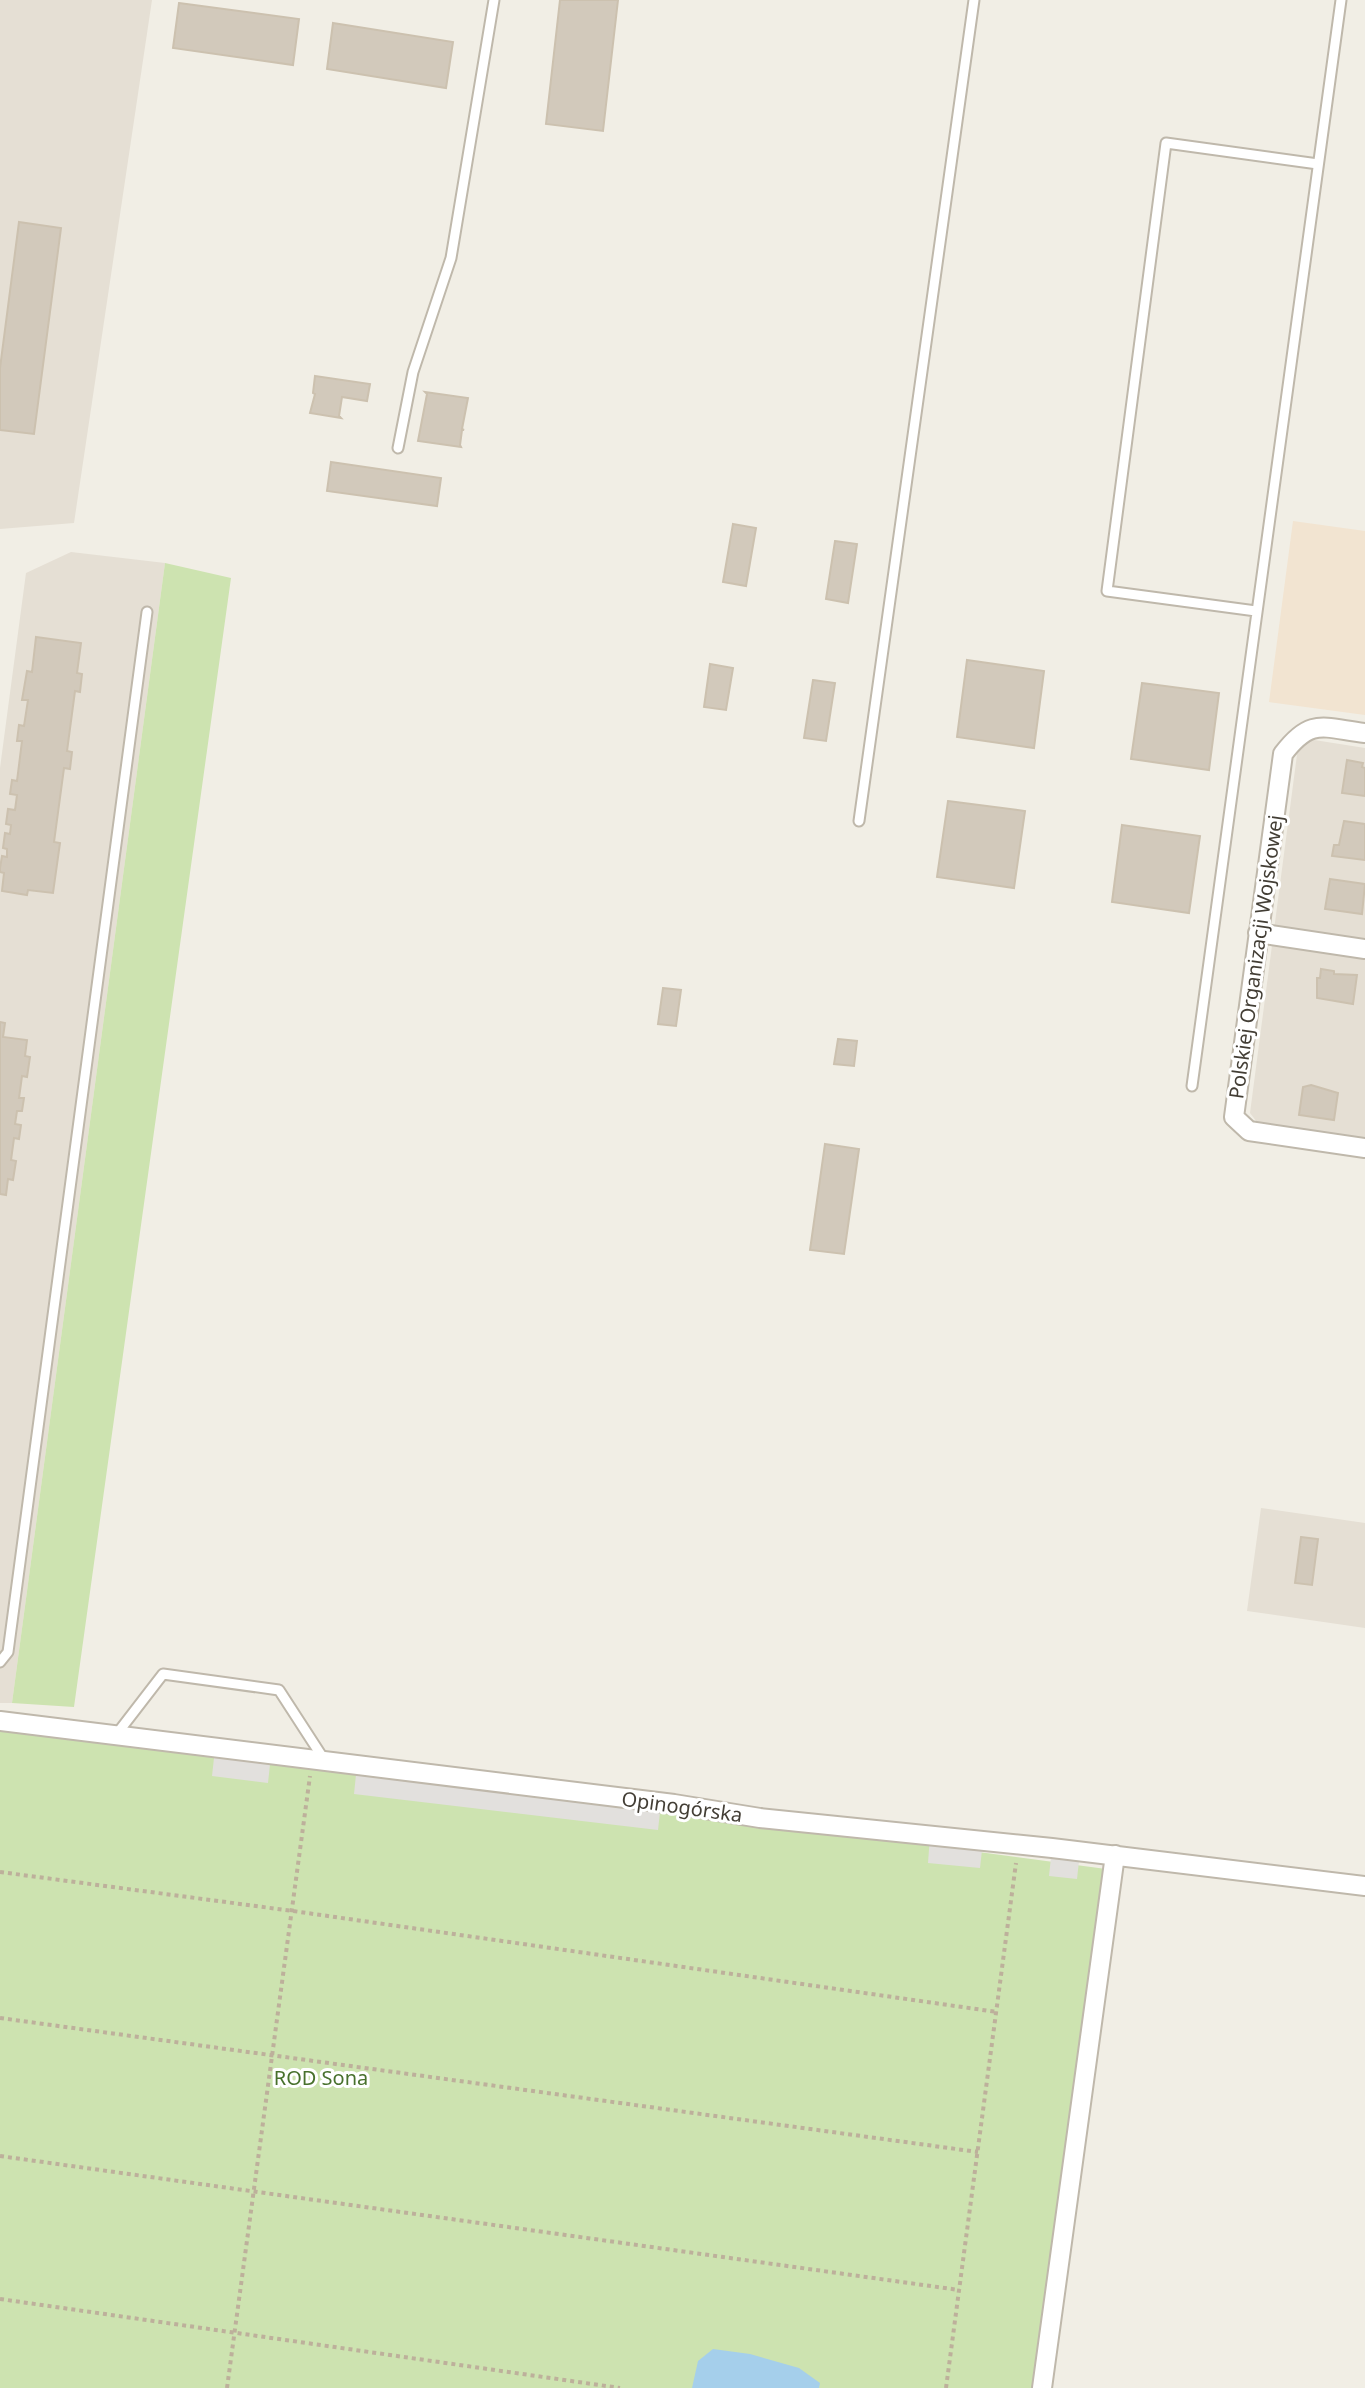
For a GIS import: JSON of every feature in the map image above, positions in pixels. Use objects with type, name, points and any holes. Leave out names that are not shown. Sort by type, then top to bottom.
[{"type":"street","name":"Polskiej Organizacji Wojskowej","points":[[1365,733],[1314,726],[1297,735],[1283,754],[1234,1117],[1249,1131],[1365,1148]]},
{"type":"street","points":[[1258,933],[1365,949]]},
{"type":"street","name":"Opinogórska","points":[[0,1721],[674,1804],[760,1818],[1115,1855],[1365,1886]]},
{"type":"street","points":[[1042,2388],[1115,1855]]},
{"type":"lane","points":[[398,448],[413,372],[451,258],[494,0]]},
{"type":"lane","points":[[859,821],[974,0]]},
{"type":"lane","points":[[1192,1086],[1341,0]]},
{"type":"lane","points":[[1256,611],[1107,591],[1166,143],[1318,164]]},
{"type":"lane","points":[[0,1662],[8,1652],[147,612]]},
{"type":"lane","points":[[116,1735],[163,1674],[279,1690],[318,1760]]},
{"type":"path","points":[[227,2388],[293,1911],[318,1760]]},
{"type":"path","points":[[946,2388],[1019,1845]]},
{"type":"path","points":[[0,1872],[997,2012]]},
{"type":"path","points":[[0,2018],[978,2152]]},
{"type":"path","points":[[0,2156],[959,2290]]},
{"type":"path","points":[[0,2299],[620,2388]]},
{"type":"shaded area","points":[[0,0],[152,0],[74,523],[0,529]]},
{"type":"shaded area","points":[[1293,521],[1365,531],[1365,715],[1269,702]]},
{"type":"shaded area","points":[[71,552],[165,563],[12,1703],[0,1703],[0,768],[26,573]]},
{"type":"shaded area","points":[[1308,739],[1365,748],[1365,1142],[1260,1126],[1250,1113],[1298,747]]},
{"type":"shaded area","points":[[1261,1508],[1365,1523],[1365,1628],[1247,1611]]},
{"type":"shaded area","points":[[215,1749],[271,1755],[268,1783],[212,1776]]},
{"type":"shaded area","points":[[357,1765],[661,1803],[658,1830],[354,1794]]},
{"type":"shaded area","points":[[930,1836],[983,1841],[980,1868],[928,1863]]},
{"type":"shaded area","points":[[1052,1848],[1080,1852],[1077,1879],[1049,1876]]},
{"type":"green space","points":[[165,563],[231,578],[74,1707],[12,1703]]},
{"type":"green space","name":"ROD Sona","points":[[0,1722],[1106,1869],[1032,2388],[0,2388]]},
{"type":"water","points":[[713,2349],[750,2354],[799,2368],[820,2383],[819,2388],[692,2388],[698,2361]]},
{"type":"building","points":[[560,0],[618,0],[603,131],[546,124]]},
{"type":"building","points":[[179,3],[299,19],[293,65],[173,48]]},
{"type":"building","points":[[333,23],[453,42],[446,88],[327,69]]},
{"type":"building","points":[[19,222],[61,228],[34,434],[0,430],[0,368]]},
{"type":"building","points":[[315,376],[370,384],[367,401],[342,397],[341,418],[310,413],[315,394]]},
{"type":"building","points":[[425,392],[468,398],[461,447],[418,441]]},
{"type":"building","points":[[331,462],[441,478],[437,506],[327,491]]},
{"type":"building","points":[[733,524],[756,528],[746,586],[723,582]]},
{"type":"building","points":[[835,541],[857,544],[848,603],[826,599]]},
{"type":"building","points":[[36,637],[81,643],[77,673],[82,674],[80,692],[75,691],[67,751],[72,752],[70,769],[64,768],[54,842],[60,843],[53,893],[28,890],[27,895],[2,891],[4,873],[0,872],[0,868],[2,856],[7,857],[7,849],[3,848],[5,833],[10,834],[11,825],[6,824],[8,809],[15,810],[17,795],[10,794],[12,780],[17,781],[22,741],[17,741],[19,725],[24,726],[28,700],[22,700],[27,671],[32,672]]},
{"type":"building","points":[[967,660],[1044,671],[1034,748],[957,737]]},
{"type":"building","points":[[710,664],[733,668],[726,710],[704,707]]},
{"type":"building","points":[[813,680],[835,683],[826,741],[804,738]]},
{"type":"building","points":[[1142,683],[1219,693],[1209,770],[1131,759]]},
{"type":"building","points":[[1347,760],[1363,763],[1365,796],[1342,793]]},
{"type":"building","points":[[948,801],[1025,811],[1014,888],[937,877]]},
{"type":"building","points":[[1344,821],[1365,824],[1365,860],[1332,856],[1334,845],[1339,845]]},
{"type":"building","points":[[1122,825],[1200,836],[1189,913],[1112,902]]},
{"type":"building","points":[[1330,879],[1365,884],[1362,914],[1325,909]]},
{"type":"building","points":[[1321,969],[1334,971],[1334,974],[1357,975],[1353,1004],[1317,998],[1317,978],[1320,978]]},
{"type":"building","points":[[663,988],[681,990],[676,1026],[658,1024]]},
{"type":"building","points":[[0,1022],[5,1023],[3,1037],[27,1040],[25,1056],[30,1057],[27,1077],[22,1076],[19,1098],[24,1098],[15,1124],[21,1125],[19,1139],[14,1138],[11,1160],[16,1161],[13,1180],[8,1179],[6,1195],[0,1194]]},
{"type":"building","points":[[838,1039],[857,1041],[854,1066],[834,1064]]},
{"type":"building","points":[[1311,1085],[1338,1093],[1334,1120],[1299,1115],[1303,1087]]},
{"type":"building","points":[[825,1144],[859,1149],[844,1254],[810,1250]]},
{"type":"building","points":[[1301,1537],[1318,1539],[1312,1585],[1295,1583]]}]
